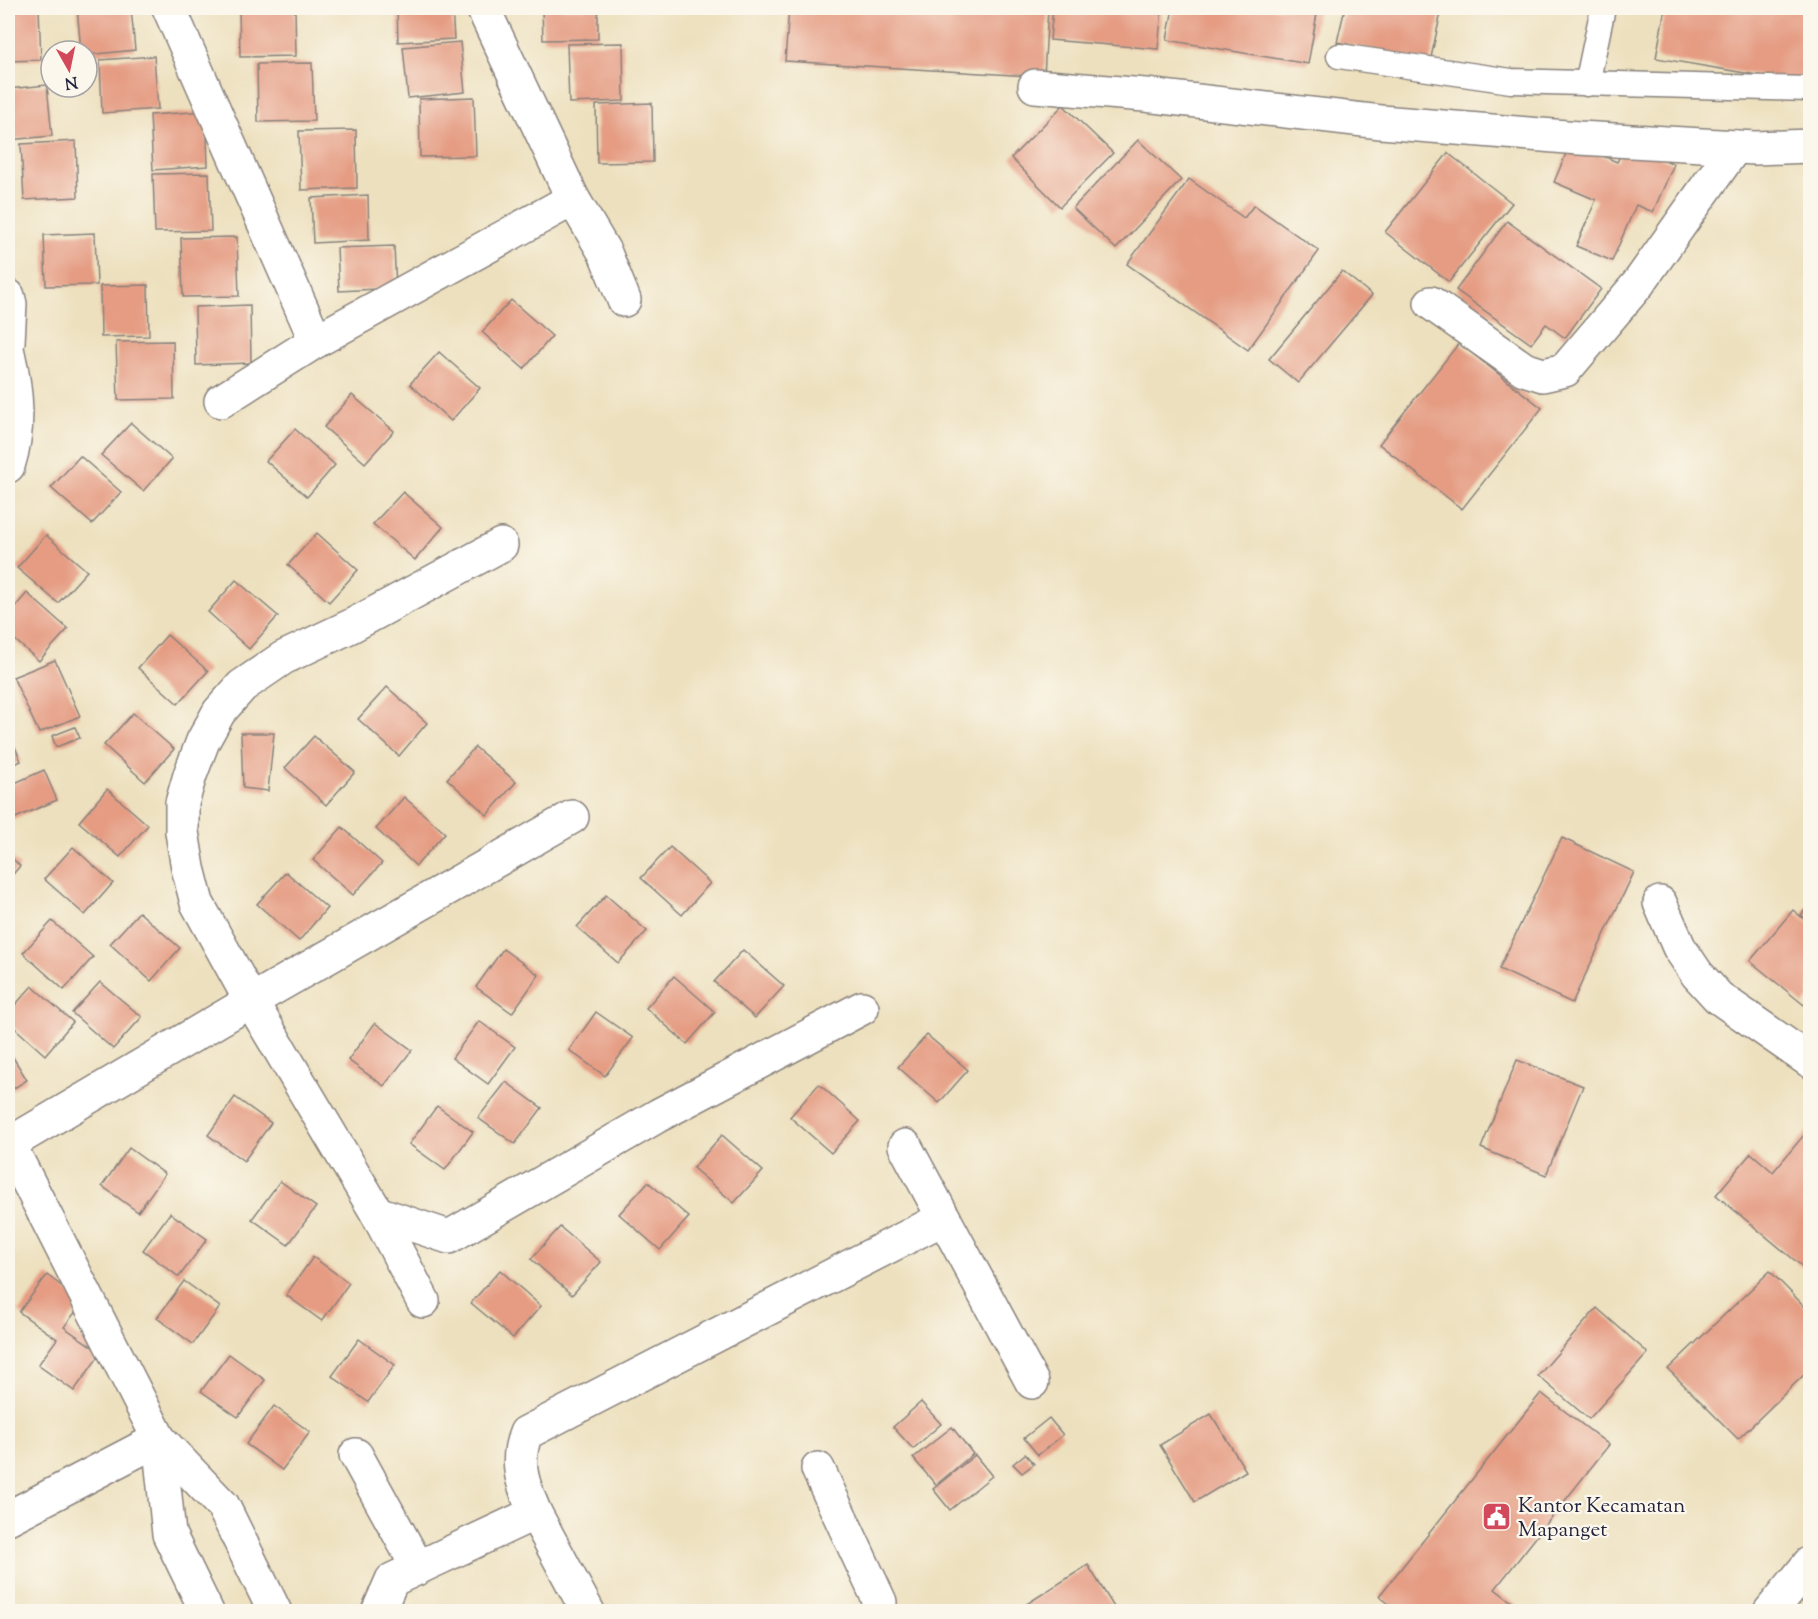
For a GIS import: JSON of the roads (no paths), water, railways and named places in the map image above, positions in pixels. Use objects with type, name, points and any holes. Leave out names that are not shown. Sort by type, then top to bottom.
[{"type":"main road","points":[[169,8],[316,341]]},
{"type":"main road","points":[[483,8],[573,199],[605,254],[624,300]]},
{"type":"main road","points":[[1035,86],[1145,95],[1381,122],[1579,138],[1735,147],[1810,146]]},
{"type":"main road","points":[[1431,303],[1524,369],[1544,375],[1565,370],[1638,284],[1735,147]]},
{"type":"main road","points":[[221,401],[316,341],[573,199]]},
{"type":"main road","points":[[8,296],[10,304],[8,342]]},
{"type":"main road","points":[[8,353],[15,382],[17,406],[16,428],[8,466]]},
{"type":"main road","points":[[423,1301],[377,1213],[251,1000],[197,903],[182,832],[182,803],[203,741],[219,712],[242,686],[283,658],[351,626],[501,545]]},
{"type":"main road","points":[[275,1611],[223,1506],[159,1439],[8,1142],[572,817]]},
{"type":"main road","points":[[1660,903],[1679,947],[1697,975],[1719,997],[1810,1061]]},
{"type":"main road","points":[[377,1213],[449,1236],[659,1115],[862,1008]]},
{"type":"main road","points":[[906,1146],[1032,1382]]},
{"type":"main road","points":[[588,1611],[525,1490],[519,1456],[526,1433],[944,1218]]},
{"type":"main road","points":[[21,1510],[159,1439]]},
{"type":"main road","points":[[159,1439],[169,1534],[207,1611]]},
{"type":"main road","points":[[356,1455],[418,1568]]},
{"type":"main road","points":[[818,1469],[880,1602],[877,1611]]},
{"type":"main road","points":[[378,1611],[392,1580],[535,1513]]},
{"type":"main road","points":[[1770,1611],[1810,1563]]},
{"type":"lane","points":[[1587,84],[1603,8]]},
{"type":"lane","points":[[1339,56],[1511,81],[1810,89]]},
{"type":"place","name":"Kantor Kecamatan Mapanget","points":[[1497,1517]]}]
